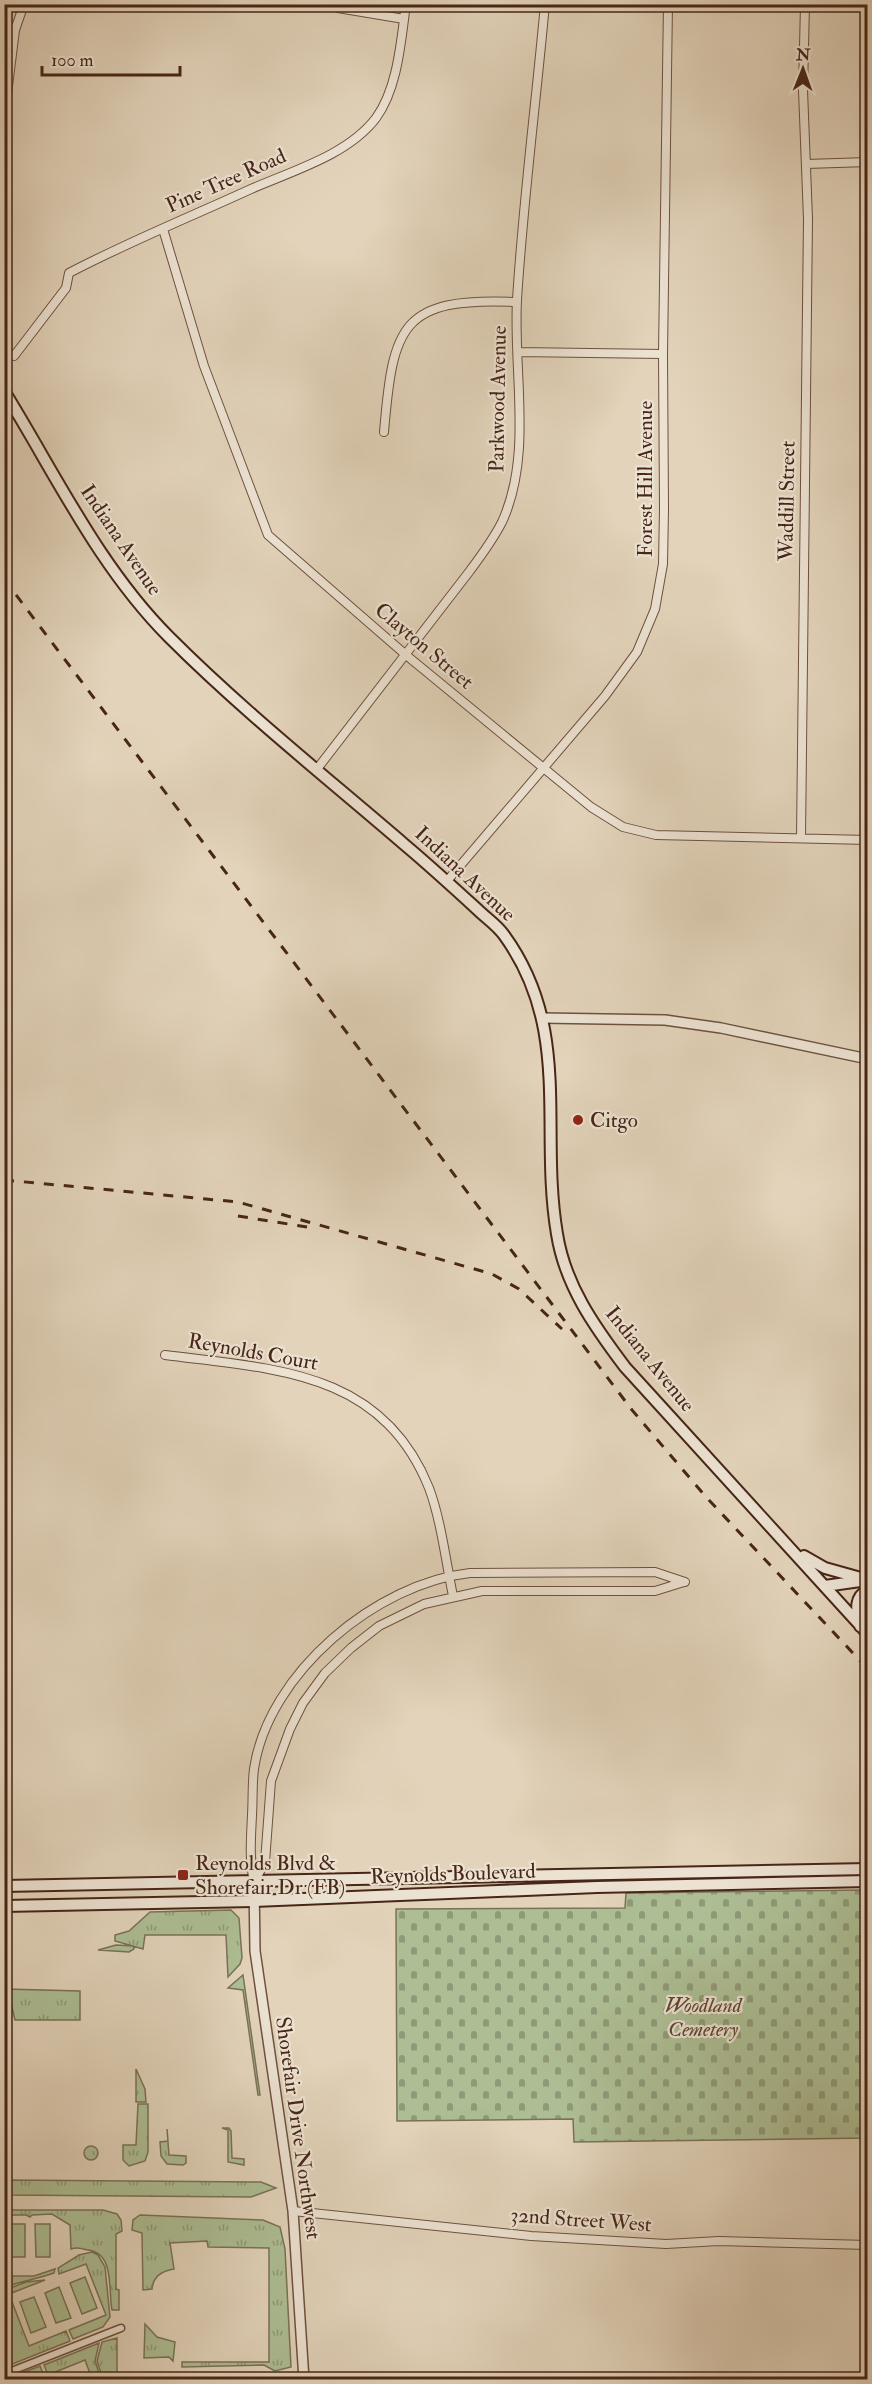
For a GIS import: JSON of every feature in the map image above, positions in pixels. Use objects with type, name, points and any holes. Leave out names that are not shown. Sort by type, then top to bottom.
[{"type":"main road","name":"Indiana Avenue","points":[[4,391],[108,563],[135,601],[169,637],[236,699],[447,881],[502,932],[528,973],[542,1018],[550,1065],[552,1191],[556,1224],[570,1280],[593,1325],[625,1367],[864,1630]]},
{"type":"main road","points":[[783,1540],[820,1566],[867,1581]]},
{"type":"main road","points":[[825,1586],[867,1581]]},
{"type":"main road","points":[[864,1630],[857,1602],[867,1590]]},
{"type":"main road","name":"Reynolds Boulevard","points":[[4,1886],[867,1869]]},
{"type":"main road","name":"Reynolds Boulevard","points":[[4,1906],[253,1901],[597,1887],[867,1881]]},
{"type":"street","points":[[4,118],[15,30],[24,4]]},
{"type":"street","name":"Pine Tree Road","points":[[14,356],[66,288],[69,273],[125,244],[310,163],[364,132],[377,116],[388,93],[396,66],[406,4]]},
{"type":"street","name":"Parkwood Avenue","points":[[317,769],[491,541],[508,507],[516,466],[517,302],[545,4]]},
{"type":"street","name":"Forest Hill Avenue","points":[[447,881],[626,669],[646,633],[655,609],[663,564],[663,354],[668,4]]},
{"type":"street","name":"Waddill Street","points":[[801,838],[808,219],[803,90],[805,4]]},
{"type":"street","points":[[338,8],[404,18]]},
{"type":"street","points":[[4,24],[15,30]]},
{"type":"street","points":[[806,164],[867,162]]},
{"type":"street","name":"Clayton Street","points":[[163,229],[204,366],[268,535],[406,655],[542,768],[612,821],[639,832],[697,837],[867,840]]},
{"type":"street","points":[[384,432],[388,385],[394,356],[398,343],[409,326],[429,310],[449,303],[486,300],[517,302]]},
{"type":"street","points":[[518,352],[663,354]]},
{"type":"street","points":[[542,1018],[665,1020],[721,1028],[867,1059]]},
{"type":"street","name":"Reynolds Court","points":[[165,1355],[302,1374],[344,1391],[370,1409],[399,1435],[430,1490],[453,1596]]},
{"type":"street","name":"Shorefair Drive Northwest","points":[[254,1882],[265,1862],[272,1781],[290,1729],[303,1703],[334,1665],[379,1626],[424,1604],[482,1591],[525,1589],[655,1592],[685,1582],[655,1572],[448,1575],[385,1600],[344,1627],[322,1647],[279,1702],[254,1768],[249,1862],[254,1882],[255,1951],[293,2211],[304,2379]]},
{"type":"street","name":"32nd Street West","points":[[293,2211],[553,2237],[666,2244],[719,2241],[867,2245]]},
{"type":"street","points":[[4,2374],[121,2328]]},
{"type":"green space","name":"Woodland Cemetery","points":[[867,1890],[867,2138],[574,2142],[573,2119],[397,2121],[396,1909],[625,1908],[626,1893]]},
{"type":"green space","points":[[231,1910],[239,1918],[242,1958],[240,1964],[228,1977],[226,1935],[145,1935],[143,1949],[115,1941],[115,1935],[129,1931],[150,1912]]},
{"type":"green space","points":[[116,1945],[133,1946],[134,1949],[129,1952],[98,1950]]},
{"type":"green space","points":[[243,1975],[260,2095],[258,2095],[243,1990],[228,1988]]},
{"type":"green space","points":[[5,1989],[80,1991],[80,2020],[15,2020],[11,2003],[5,2003]]},
{"type":"green space","points":[[136,2069],[145,2089],[146,2102],[136,2102]]},
{"type":"green space","points":[[138,2104],[148,2104],[148,2152],[145,2161],[129,2166],[123,2160],[123,2145],[136,2145]]},
{"type":"green space","points":[[222,2128],[229,2128],[231,2131],[232,2158],[244,2159],[244,2165],[228,2162],[228,2130]]},
{"type":"green space","points":[[168,2141],[169,2155],[186,2156],[186,2163],[183,2165],[167,2164],[161,2156],[160,2142]]},
{"type":"green space","points":[[91,2146],[96,2148],[98,2153],[96,2158],[91,2160],[86,2158],[84,2153],[86,2148]]},
{"type":"green space","points":[[5,2180],[261,2182],[276,2188],[251,2197],[5,2195]]},
{"type":"green space","points":[[5,2210],[103,2210],[117,2214],[121,2220],[122,2231],[116,2234],[116,2289],[119,2290],[119,2310],[112,2310],[109,2274],[103,2258],[88,2250],[71,2249],[70,2225],[52,2214],[30,2217],[7,2215],[5,2217]]},
{"type":"green space","points":[[140,2215],[263,2220],[280,2227],[285,2249],[291,2367],[275,2371],[264,2365],[182,2367],[182,2362],[269,2362],[269,2248],[208,2247],[207,2241],[170,2243],[174,2269],[158,2275],[152,2289],[143,2290],[142,2233],[132,2230],[133,2220]]},
{"type":"green space","points":[[10,2224],[25,2224],[25,2257],[10,2257]]},
{"type":"green space","points":[[35,2224],[50,2224],[50,2257],[36,2257]]},
{"type":"green space","points":[[92,2252],[98,2255],[105,2267],[110,2317],[103,2327],[73,2339],[69,2330],[106,2315],[86,2264],[59,2274],[58,2268],[79,2255]]},
{"type":"green space","points":[[55,2269],[54,2273],[5,2287],[5,2276],[34,2276]]},
{"type":"green space","points":[[85,2277],[97,2308],[82,2314],[70,2283]]},
{"type":"green space","points":[[45,2280],[9,2294],[29,2346],[66,2331],[70,2341],[5,2367],[5,2290],[26,2282]]},
{"type":"green space","points":[[59,2287],[71,2318],[56,2323],[45,2293]]},
{"type":"green space","points":[[34,2297],[46,2327],[31,2333],[20,2302]]},
{"type":"green space","points":[[145,2324],[157,2337],[175,2342],[173,2361],[169,2357],[144,2358]]},
{"type":"green space","points":[[117,2338],[117,2379],[103,2379],[97,2361],[102,2342]]},
{"type":"green space","points":[[99,2343],[95,2361],[101,2379],[92,2379],[85,2360],[48,2375],[44,2365]]},
{"type":"green space","points":[[40,2366],[44,2376],[35,2379],[6,2379]]},
{"type":"railway","points":[[4,579],[632,1410],[706,1497],[868,1669]]},
{"type":"railway","points":[[4,1180],[238,1202],[492,1274],[519,1289],[562,1329]]},
{"type":"railway","points":[[238,1216],[307,1227]]},
{"type":"place","name":"Citgo","points":[[578,1120]]},
{"type":"place","name":"Reynolds Blvd & Shorefair Dr (FB)","points":[[183,1875]]}]
